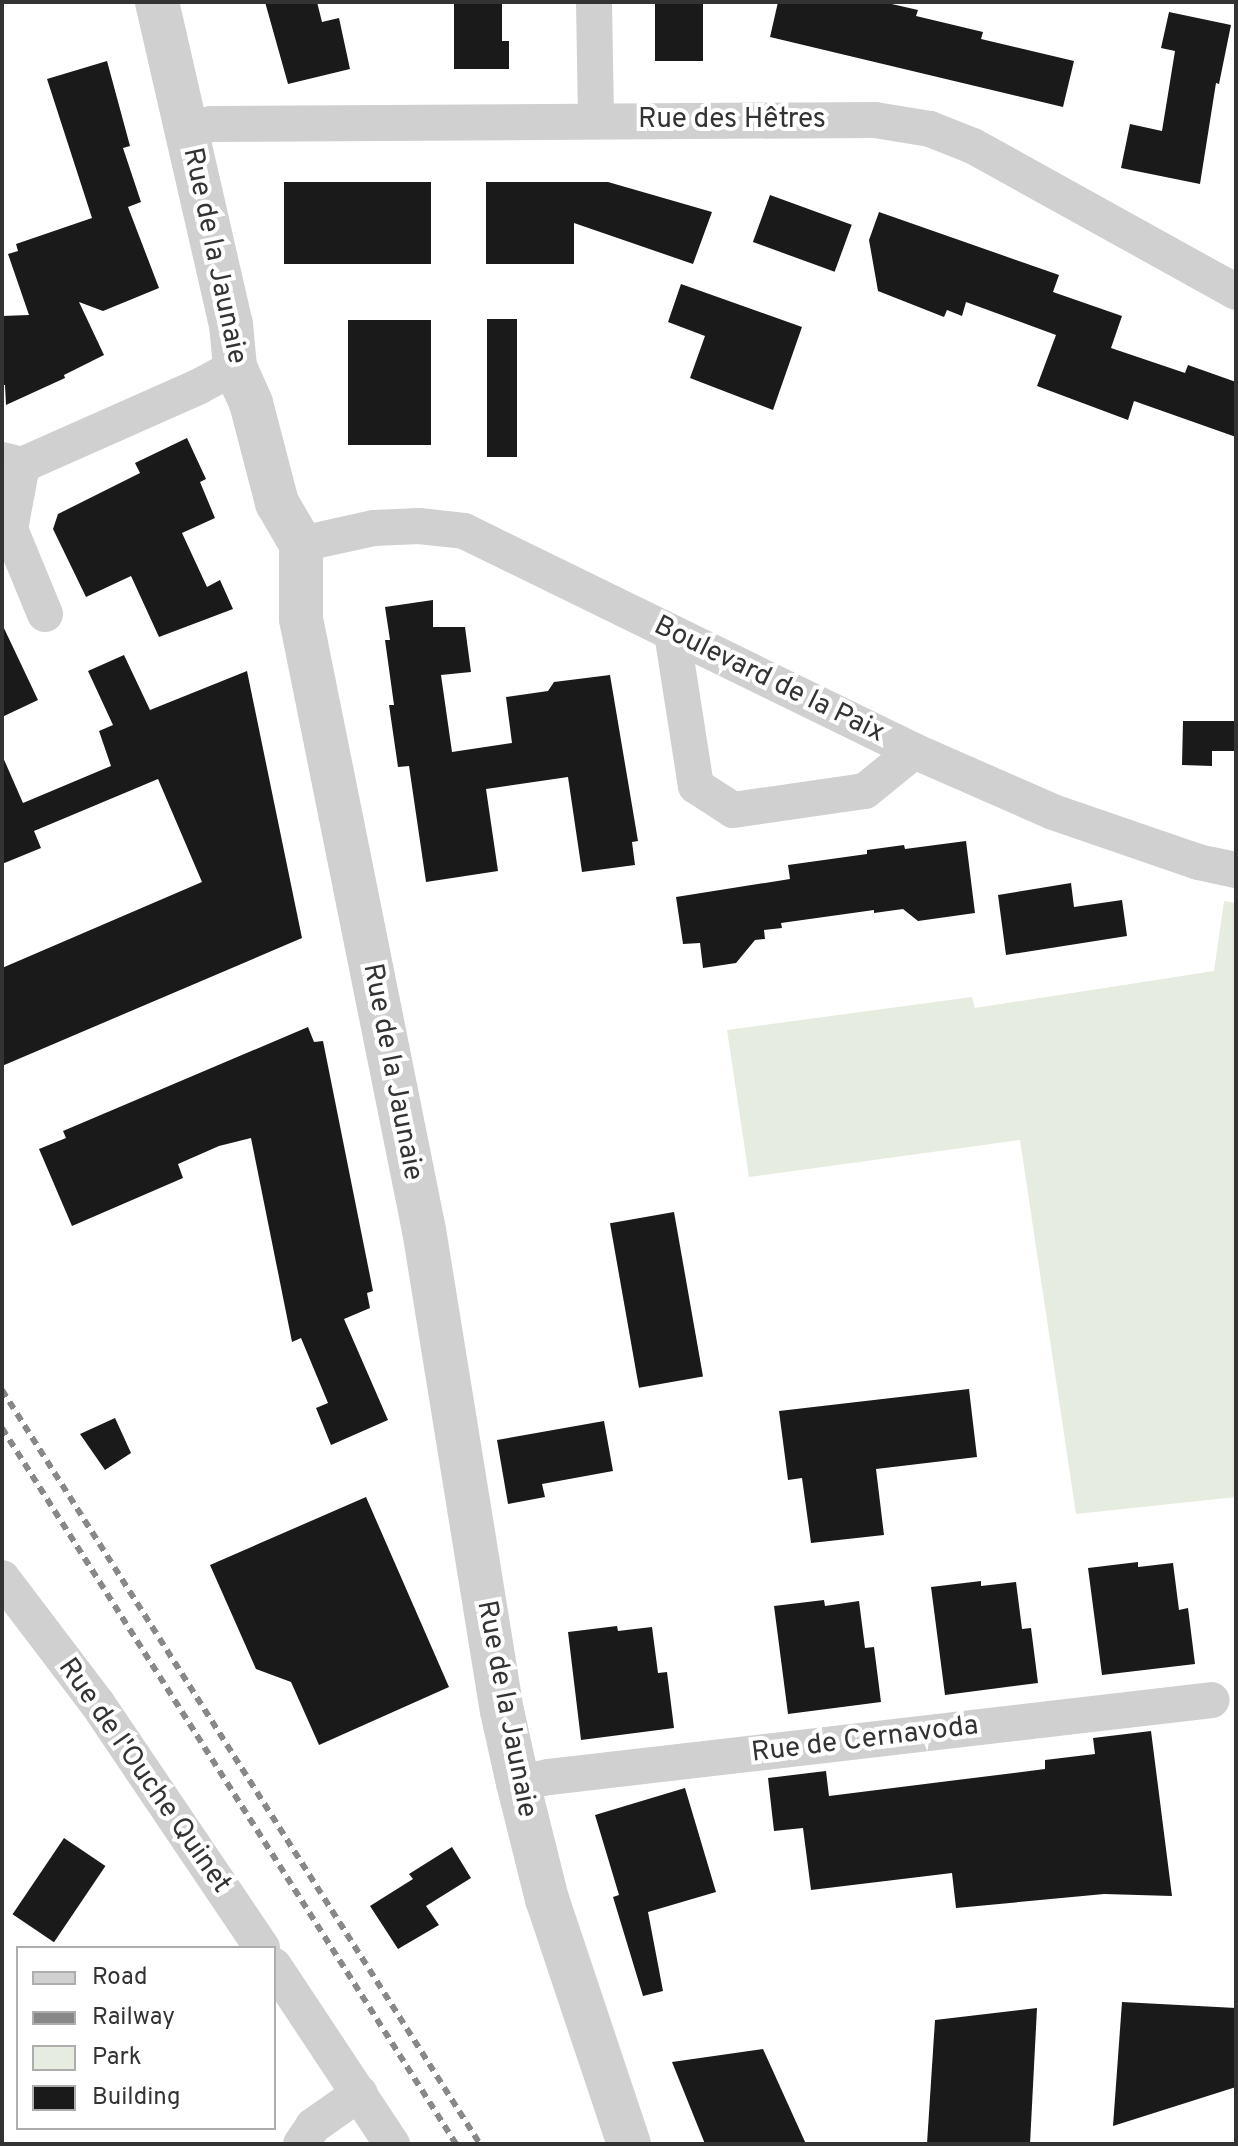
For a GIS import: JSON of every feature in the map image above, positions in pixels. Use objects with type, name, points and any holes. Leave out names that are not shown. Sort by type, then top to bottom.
[{"type":"street","name":"Rue de la Jaunaie","points":[[157,2],[231,324],[235,367],[251,403],[277,503],[301,544],[301,619],[424,1230],[502,1711],[547,1899],[629,2144]]},
{"type":"street","points":[[594,2],[596,119]]},
{"type":"street","name":"Rue des Hêtres","points":[[186,130],[211,124],[596,119],[875,120],[930,129],[973,146],[1234,286]]},
{"type":"street","points":[[45,614],[10,529],[12,462],[198,387],[235,367]]},
{"type":"street","name":"Boulevard de la Paix","points":[[301,544],[374,528],[419,526],[464,531],[914,751],[1053,812],[1198,862],[1236,870]]},
{"type":"street","points":[[672,633],[696,786],[733,810],[865,791],[914,751]]},
{"type":"street","name":"Rue de l'Ouche Quinet","points":[[2,1578],[13,1612],[97,1703],[261,1946]]},
{"type":"street","name":"Rue de Cernavoda","points":[[518,1783],[1212,1700]]},
{"type":"street","points":[[276,1969],[392,2144]]},
{"type":"street","points":[[301,2144],[313,2126],[360,2093]]},
{"type":"green space","points":[[1224,901],[1236,903],[1236,1497],[1076,1514],[1020,1140],[749,1177],[727,1030],[972,997],[975,1008],[1214,971]]},
{"type":"building","points":[[265,2],[317,2],[322,22],[339,18],[350,69],[288,84]]},
{"type":"building","points":[[454,2],[502,2],[502,41],[509,41],[509,69],[454,69]]},
{"type":"building","points":[[655,2],[703,2],[703,61],[655,61]]},
{"type":"building","points":[[778,2],[883,2],[918,10],[916,16],[983,32],[981,39],[1074,61],[1063,107],[770,37]]},
{"type":"building","points":[[1169,12],[1231,25],[1219,84],[1216,83],[1200,184],[1121,168],[1130,124],[1162,131],[1175,51],[1161,48]]},
{"type":"building","points":[[107,61],[130,146],[123,148],[141,202],[128,207],[159,288],[103,311],[79,302],[104,355],[64,375],[65,378],[6,405],[5,385],[2,385],[2,316],[29,315],[8,254],[18,251],[16,244],[92,218],[47,79]]},
{"type":"building","points":[[284,182],[431,182],[431,264],[284,264]]},
{"type":"building","points":[[486,182],[608,182],[712,212],[693,264],[574,223],[574,264],[486,264]]},
{"type":"building","points":[[770,195],[852,225],[835,272],[753,242]]},
{"type":"building","points":[[879,212],[1059,275],[1053,292],[1122,316],[1111,348],[1185,373],[1188,365],[1236,382],[1236,437],[1134,401],[1128,420],[1037,386],[1056,335],[966,302],[962,316],[947,310],[944,317],[878,291],[869,240]]},
{"type":"building","points":[[681,284],[802,327],[773,410],[690,378],[705,336],[668,322]]},
{"type":"building","points":[[487,319],[517,319],[517,457],[487,457]]},
{"type":"building","points":[[348,320],[431,320],[431,445],[348,445]]},
{"type":"building","points":[[187,438],[206,479],[200,482],[215,518],[182,533],[207,587],[220,580],[233,609],[159,637],[131,576],[86,597],[53,529],[58,514],[140,473],[135,463]]},
{"type":"building","points":[[433,600],[433,627],[465,627],[471,672],[441,675],[452,752],[512,743],[506,697],[548,691],[554,682],[610,675],[638,841],[632,842],[635,865],[582,872],[568,777],[486,789],[498,871],[426,882],[409,766],[398,767],[389,705],[394,705],[385,640],[390,640],[385,607]]},
{"type":"building","points":[[2,624],[38,700],[2,717]]},
{"type":"building","points":[[124,655],[150,710],[247,671],[302,938],[2,1066],[2,968],[202,882],[158,779],[34,831],[41,848],[2,864],[2,755],[23,803],[111,766],[99,731],[113,725],[88,671]]},
{"type":"building","points":[[1183,721],[1235,721],[1235,751],[1212,751],[1212,766],[1182,765]]},
{"type":"building","points":[[966,841],[975,913],[918,921],[903,909],[874,913],[874,910],[781,923],[782,928],[764,930],[765,939],[755,940],[736,963],[703,968],[700,943],[683,944],[676,897],[790,879],[788,865],[867,854],[867,850],[904,845],[905,849]]},
{"type":"building","points":[[1071,883],[1074,907],[1122,900],[1127,936],[1006,955],[998,895]]},
{"type":"building","points":[[308,1027],[314,1042],[323,1041],[373,1291],[367,1293],[370,1308],[344,1319],[388,1420],[331,1445],[316,1408],[328,1403],[301,1338],[292,1342],[251,1138],[219,1146],[178,1164],[183,1178],[72,1226],[39,1149],[66,1138],[63,1131]]},
{"type":"building","points":[[674,1212],[703,1376],[639,1388],[610,1223]]},
{"type":"building","points":[[969,1389],[977,1457],[876,1469],[884,1535],[811,1543],[802,1478],[788,1480],[779,1411]]},
{"type":"building","points":[[115,1418],[131,1453],[105,1470],[80,1434]]},
{"type":"building","points":[[604,1421],[613,1471],[542,1484],[545,1497],[508,1504],[497,1440]]},
{"type":"building","points":[[366,1497],[449,1687],[319,1745],[291,1682],[256,1669],[210,1565]]},
{"type":"building","points":[[1138,1562],[1138,1567],[1173,1563],[1179,1610],[1188,1608],[1195,1664],[1102,1675],[1088,1568]]},
{"type":"building","points":[[981,1581],[981,1586],[1016,1582],[1022,1629],[1031,1628],[1038,1683],[945,1695],[931,1587]]},
{"type":"building","points":[[824,1600],[825,1606],[859,1601],[865,1648],[874,1647],[881,1702],[788,1714],[774,1606]]},
{"type":"building","points":[[617,1626],[618,1631],[652,1627],[658,1673],[667,1672],[674,1728],[581,1740],[568,1632]]},
{"type":"building","points":[[1151,1731],[1172,1896],[1104,1894],[956,1908],[952,1873],[811,1890],[803,1828],[774,1831],[768,1778],[826,1771],[829,1796],[1045,1769],[1045,1760],[1095,1754],[1093,1738]]},
{"type":"building","points":[[685,1788],[716,1892],[648,1912],[663,1991],[643,1996],[613,1897],[619,1895],[595,1815]]},
{"type":"building","points":[[64,1838],[105,1866],[54,1942],[13,1914]]},
{"type":"building","points":[[452,1847],[471,1878],[426,1906],[439,1925],[398,1949],[370,1906],[413,1879],[409,1874]]},
{"type":"building","points":[[1122,2002],[1236,2008],[1236,2087],[1113,2126]]},
{"type":"building","points":[[1037,2008],[1030,2144],[927,2144],[935,2020]]},
{"type":"building","points":[[763,2049],[806,2144],[705,2144],[672,2062]]},
{"type":"railway","points":[[2,1390],[480,2144]]},
{"type":"railway","points":[[2,1428],[456,2144]]}]
